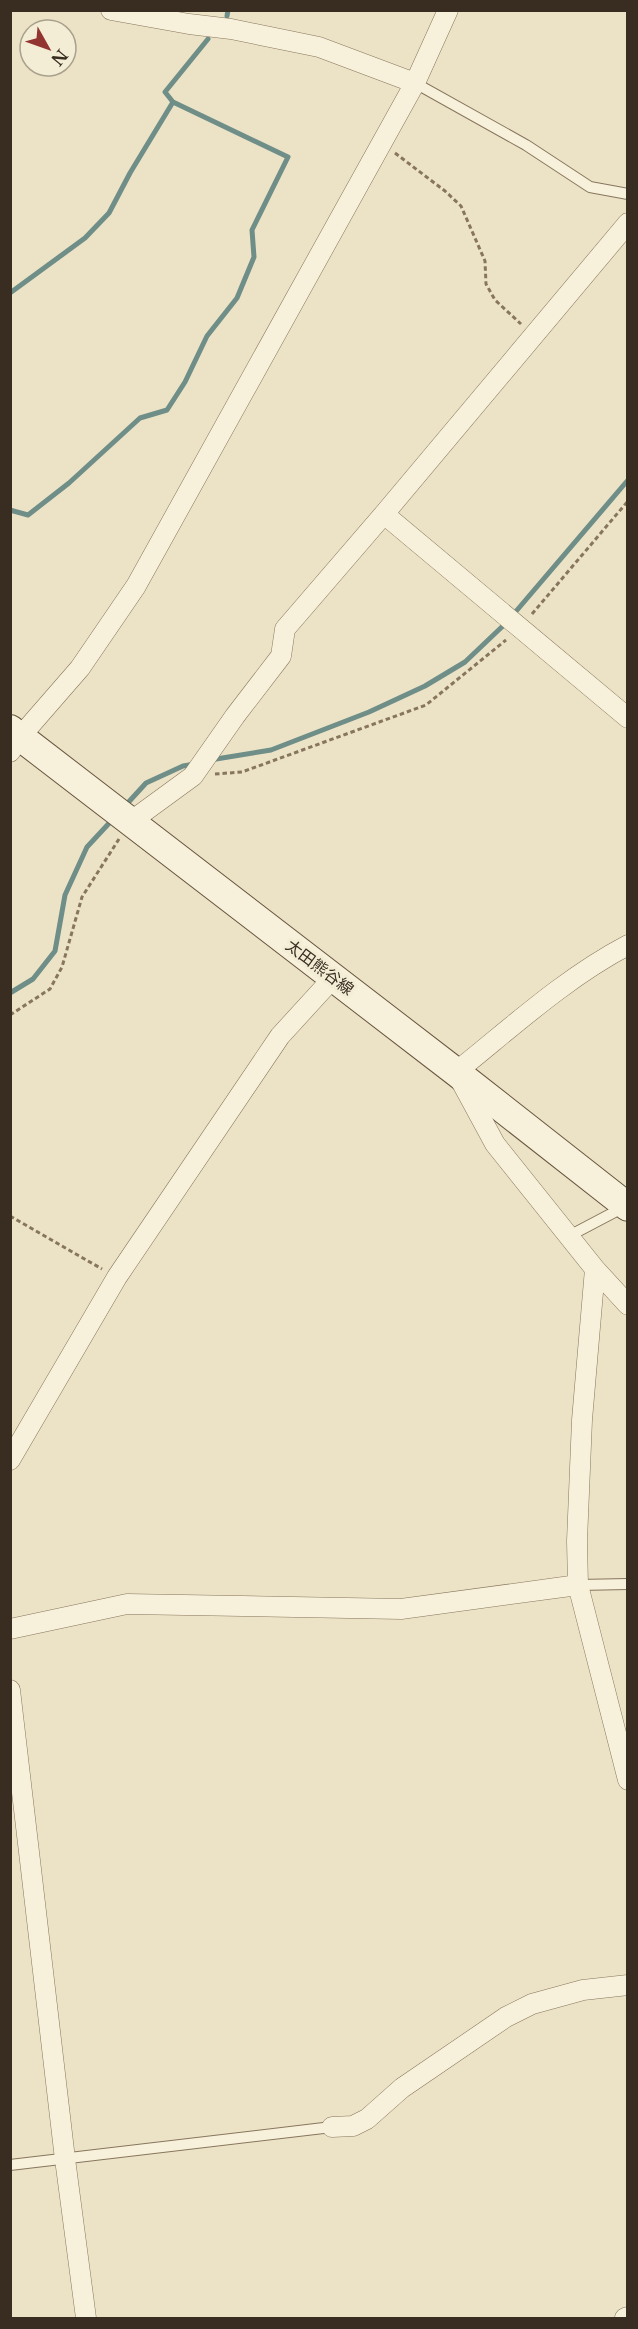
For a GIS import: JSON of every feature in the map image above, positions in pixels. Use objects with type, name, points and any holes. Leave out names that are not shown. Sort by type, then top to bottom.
[{"type":"main road","name":"太田熊谷線","points":[[14,739],[122,816],[627,1206]]},
{"type":"street","points":[[111,10],[231,29],[319,47],[415,83]]},
{"type":"street","points":[[14,739],[80,668],[136,585],[415,83],[448,10]]},
{"type":"street","points":[[122,816],[193,776],[281,656],[285,629],[627,223]]},
{"type":"street","points":[[384,514],[627,718]]},
{"type":"street","points":[[627,945],[602,958],[553,994],[456,1072],[495,1144],[595,1269],[627,1305]]},
{"type":"street","points":[[10,1460],[117,1277],[280,1035],[333,978]]},
{"type":"street","points":[[595,1269],[582,1420],[577,1541],[578,1585],[627,1780]]},
{"type":"street","points":[[10,1629],[127,1604],[401,1609],[578,1585]]},
{"type":"street","points":[[10,1690],[86,2319]]},
{"type":"street","points":[[332,2127],[353,2126],[367,2119],[402,2088],[506,2017],[532,2004],[592,1988],[627,1985]]},
{"type":"lane","points":[[415,83],[526,145],[590,187],[627,194]]},
{"type":"lane","points":[[569,1236],[627,1206]]},
{"type":"lane","points":[[578,1585],[627,1584]]},
{"type":"lane","points":[[10,2165],[332,2127]]},
{"type":"path","points":[[382,142],[461,206],[486,261],[486,284],[495,300],[534,335]]},
{"type":"path","points":[[193,776],[242,772],[426,705],[519,629],[627,501]]},
{"type":"path","points":[[10,1015],[50,989],[62,967],[82,897],[122,816]]},
{"type":"path","points":[[10,1216],[117,1277]]},
{"type":"waterway","points":[[227,16],[228,10]]},
{"type":"waterway","points":[[10,510],[28,515],[69,483],[140,418],[167,410],[185,382],[207,336],[237,298],[254,257],[252,230],[288,157],[173,102],[165,92],[208,39]]},
{"type":"waterway","points":[[10,293],[85,238],[109,213],[173,102]]},
{"type":"waterway","points":[[512,616],[628,480]]},
{"type":"waterway","points":[[210,760],[271,750],[369,712],[425,686],[465,662],[506,623]]},
{"type":"waterway","points":[[125,806],[146,783],[183,766],[195,764]]},
{"type":"waterway","points":[[10,993],[33,979],[55,951],[65,895],[87,847],[113,819]]}]
